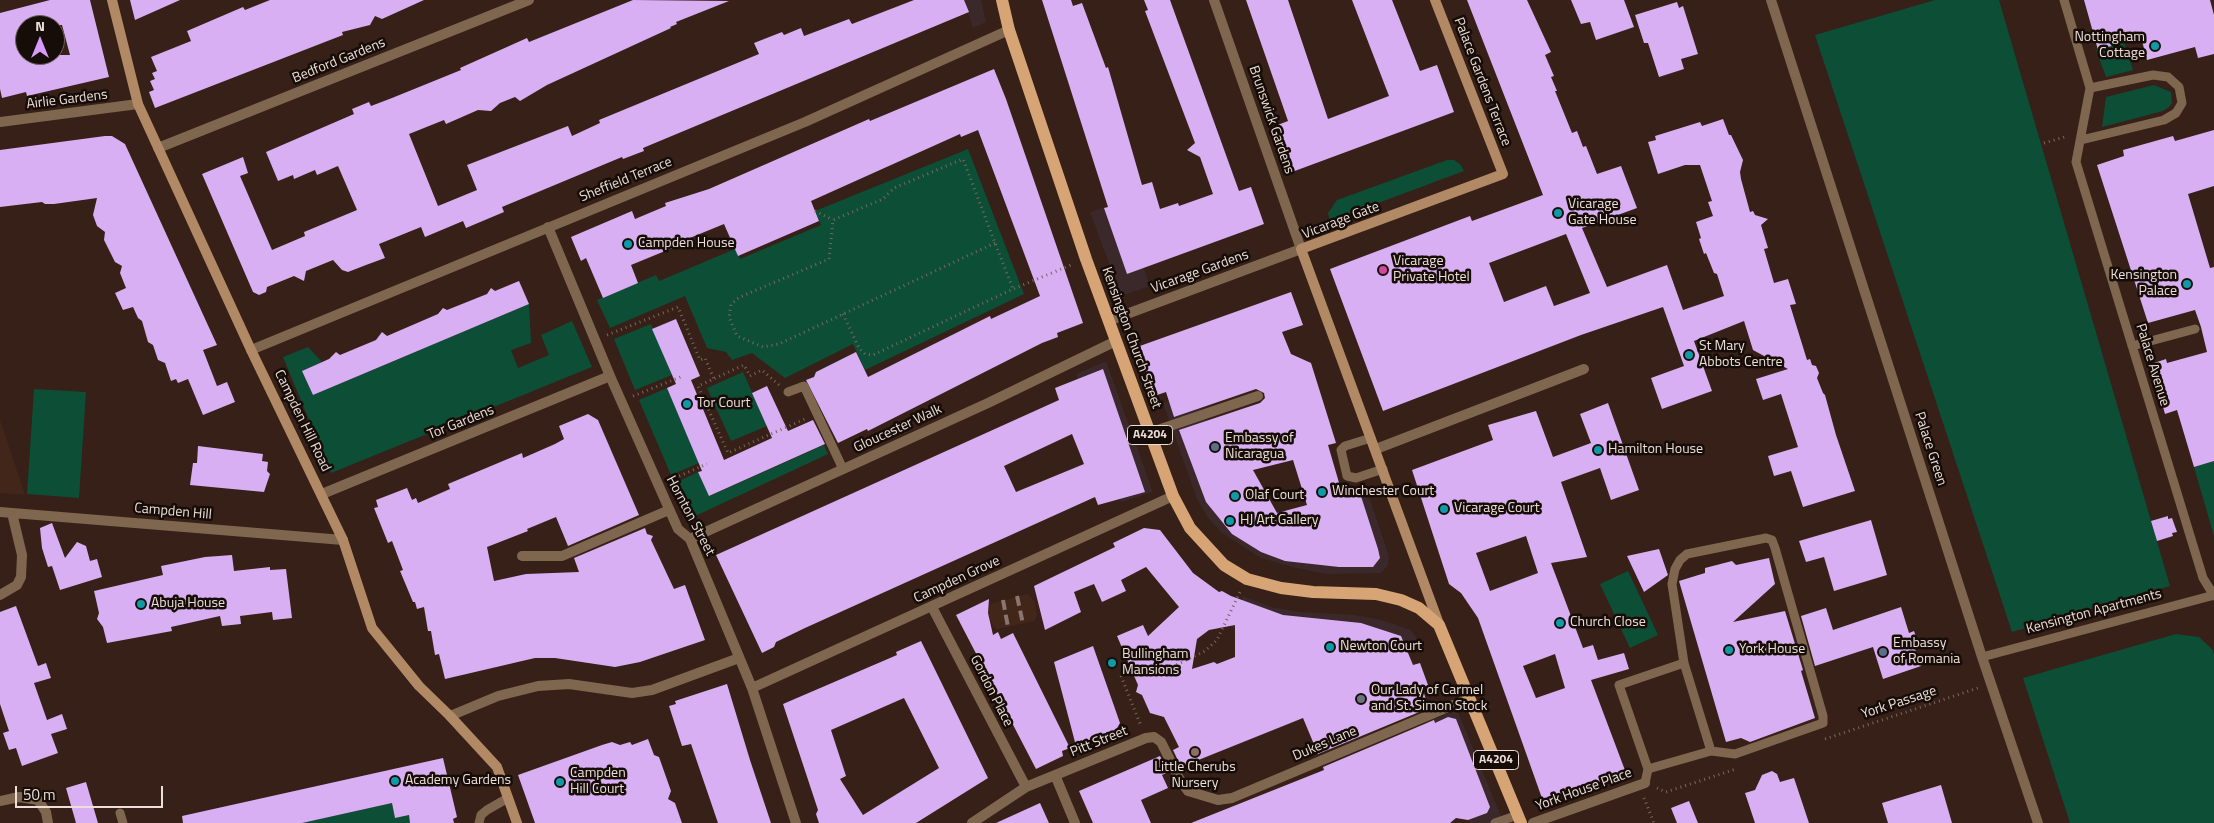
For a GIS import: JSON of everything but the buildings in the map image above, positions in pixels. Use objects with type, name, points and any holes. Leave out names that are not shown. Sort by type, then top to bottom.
[{"type":"main road","name":"Kensington Church Street","points":[[1002,0],[1009,30],[1108,321],[1174,496],[1190,528],[1200,542],[1224,565],[1247,579],[1289,589],[1376,594],[1401,600],[1419,608],[1439,625],[1519,819]]},
{"type":"street","name":"Campden Hill Road","points":[[112,0],[138,104],[251,350],[343,540],[372,628],[419,686],[450,716],[497,767],[516,823]]},
{"type":"street","name":"Bedford Gardens","points":[[158,148],[529,0]]},
{"type":"street","name":"Brunswick Gardens","points":[[1214,0],[1301,249]]},
{"type":"street","name":"Palace Gardens Terrace","points":[[1435,0],[1503,174]]},
{"type":"street","name":"Palace Green","points":[[1771,0],[1799,82],[1982,657],[2038,823]]},
{"type":"street","name":"Sheffield Terrace","points":[[251,350],[805,122],[1009,30]]},
{"type":"street","name":"Airlie Gardens","points":[[0,122],[138,104]]},
{"type":"street","name":"Vicarage Gate","points":[[1439,625],[1301,249],[1503,174]]},
{"type":"street","name":"Hornton Street","points":[[548,227],[594,339],[669,510],[678,529],[690,540],[752,688],[796,823]]},
{"type":"street","name":"Vicarage Gardens","points":[[1108,321],[1301,249]]},
{"type":"street","name":"Gloucester Walk","points":[[690,540],[1116,341]]},
{"type":"street","points":[[1376,450],[1584,369]]},
{"type":"street","name":"Tor Gardens","points":[[322,494],[610,376]]},
{"type":"street","points":[[1150,433],[1258,396]]},
{"type":"street","name":"Campden Grove","points":[[752,688],[1174,496]]},
{"type":"street","points":[[522,556],[562,556],[669,510]]},
{"type":"street","name":"Campden Hill","points":[[0,512],[343,540]]},
{"type":"street","points":[[0,594],[17,585],[21,577],[22,555],[12,513]]},
{"type":"street","name":"Gordon Place","points":[[932,607],[1026,787]]},
{"type":"street","points":[[450,716],[498,696],[538,686],[569,684],[632,693],[652,690],[739,658]]},
{"type":"street","name":"Dukes Lane","points":[[1218,800],[1232,798],[1470,698]]},
{"type":"street","name":"Pitt Street","points":[[972,823],[1026,787],[1146,738],[1154,737],[1161,742],[1188,791],[1218,800]]},
{"type":"street","points":[[1055,775],[1075,823]]},
{"type":"street","name":"York House Place","points":[[1533,823],[1642,784]]},
{"type":"street","points":[[0,801],[20,797],[38,800],[46,812],[48,823]]},
{"type":"lane","points":[[2064,0],[2090,88],[2153,75],[2168,76],[2179,87],[2182,102],[2176,113],[2164,120],[2082,136]]},
{"type":"lane","name":"Palace Avenue","points":[[2090,88],[2076,162],[2203,578],[2214,595]]},
{"type":"lane","points":[[2132,346],[2195,328]]},
{"type":"lane","points":[[788,392],[804,386],[843,469]]},
{"type":"lane","points":[[1371,438],[1345,446],[1341,450],[1347,476],[1356,478],[1383,470]]},
{"type":"lane","points":[[1648,770],[1711,751],[1735,754],[1823,724],[1823,716],[1772,540],[1766,538],[1687,554],[1680,560],[1672,584],[1684,663],[1711,751]]},
{"type":"lane","name":"Kensington Apartments","points":[[1982,657],[2214,595]]},
{"type":"lane","points":[[1642,784],[1648,770],[1619,685],[1684,663]]},
{"type":"lane","points":[[479,823],[481,816],[487,810],[508,798]]},
{"type":"lane","points":[[120,814],[123,823]]},
{"type":"lane","points":[[1495,823],[1519,819]]},
{"type":"path","points":[[2044,143],[2082,136]]},
{"type":"path","points":[[815,211],[833,220],[883,199],[894,188],[964,159],[1013,289]]},
{"type":"path","points":[[833,220],[829,259],[740,297],[731,304],[729,317],[737,336],[763,347],[778,344],[996,244]]},
{"type":"path","points":[[843,314],[859,348],[865,354],[873,354],[1013,289],[1086,259]]},
{"type":"path","points":[[594,339],[678,307],[700,360],[705,358],[714,379]]},
{"type":"path","points":[[788,392],[762,370],[750,376],[744,365],[698,386],[728,453],[817,413]]},
{"type":"path","points":[[621,401],[683,376]]},
{"type":"path","points":[[658,485],[707,464]]},
{"type":"path","points":[[1172,667],[1205,651],[1217,640],[1247,579]]},
{"type":"path","points":[[1121,676],[1146,738]]},
{"type":"path","name":"York Passage","points":[[1840,734],[1965,693]]},
{"type":"path","points":[[1642,784],[1654,823]]},
{"type":"shaded area","points":[[964,0],[981,0],[986,22],[973,28]]},
{"type":"shaded area","points":[[1120,203],[1150,286],[1121,296],[1090,212]]},
{"type":"shaded area","points":[[1106,361],[1153,492],[1121,502],[1076,374]]},
{"type":"shaded area","points":[[1196,392],[1227,477],[1267,518],[1367,491],[1389,556],[1388,565],[1381,573],[1326,574],[1292,567],[1261,558],[1222,533],[1208,518],[1197,499],[1163,403]]},
{"type":"shaded area","points":[[0,420],[25,495],[0,493]]},
{"type":"shaded area","points":[[1027,594],[1035,602],[1037,615],[1035,621],[997,629],[993,626],[988,613],[990,604]]},
{"type":"shaded area","points":[[1243,596],[1271,607],[1300,612],[1355,615],[1381,620],[1411,630],[1417,639],[1384,651],[1230,627]]},
{"type":"shaded area","points":[[1457,710],[1504,823],[1470,823],[1427,722]]},
{"type":"green space","points":[[1935,0],[1999,0],[2170,586],[2012,632],[1815,35]]},
{"type":"green space","points":[[2124,42],[2133,70],[2106,77],[2096,50]]},
{"type":"green space","points":[[2154,85],[2171,92],[2172,103],[2169,107],[2163,111],[2102,127],[2106,97]]},
{"type":"green space","points":[[968,149],[1024,294],[865,370],[853,344],[785,378],[752,353],[732,360],[726,352],[707,348],[685,296],[610,328],[597,300],[656,275],[659,281],[735,249],[740,259],[821,225],[815,211]]},
{"type":"green space","points":[[1447,160],[1454,160],[1460,164],[1464,171],[1330,221],[1328,213],[1337,200]]},
{"type":"green space","points":[[529,304],[531,343],[511,350],[518,368],[549,355],[541,335],[572,321],[592,367],[331,473],[283,357],[308,347],[322,362],[302,371],[313,395]]},
{"type":"green space","points":[[651,324],[672,375],[635,390],[614,339]]},
{"type":"green space","points":[[743,372],[767,426],[731,441],[707,388]]},
{"type":"green space","points":[[667,388],[699,463],[671,475],[639,400]]},
{"type":"green space","points":[[34,389],[86,392],[79,498],[27,494]]},
{"type":"green space","points":[[824,445],[828,454],[691,518],[675,483],[698,472],[710,496]]},
{"type":"green space","points":[[2214,461],[2214,536],[2194,467]]},
{"type":"green space","points":[[1628,571],[1658,635],[1630,648],[1600,584]]},
{"type":"green space","points":[[2176,634],[2199,637],[2212,649],[2214,654],[2214,823],[2070,823],[2023,678]]},
{"type":"green space","points":[[392,803],[395,818],[409,815],[410,823],[302,823]]},
{"type":"railway","points":[[1017,596],[1023,624]]},
{"type":"railway","points":[[1003,600],[1008,627]]},
{"type":"place","name":"Nottingham Cottage","points":[[2155,46]]},
{"type":"place","name":"Vicarage Gate House","points":[[1558,213]]},
{"type":"place","name":"Campden House","points":[[628,244]]},
{"type":"place","name":"Vicarage Private Hotel","points":[[1383,270]]},
{"type":"place","name":"Kensington Palace","points":[[2187,284]]},
{"type":"place","name":"St Mary Abbots Centre","points":[[1689,355]]},
{"type":"place","name":"Tor Court","points":[[687,404]]},
{"type":"place","name":"Embassy of Nicaragua","points":[[1215,447]]},
{"type":"place","name":"Hamilton House","points":[[1598,450]]},
{"type":"place","name":"Winchester Court","points":[[1322,492]]},
{"type":"place","name":"Olaf Court","points":[[1235,496]]},
{"type":"place","name":"Vicarage Court","points":[[1444,509]]},
{"type":"place","name":"HJ Art Gallery","points":[[1230,521]]},
{"type":"place","name":"Abuja House","points":[[141,604]]},
{"type":"place","name":"Church Close","points":[[1560,623]]},
{"type":"place","name":"Newton Court","points":[[1330,647]]},
{"type":"place","name":"York House","points":[[1729,650]]},
{"type":"place","name":"Embassy of Romania","points":[[1883,652]]},
{"type":"place","name":"Bullingham Mansions","points":[[1112,663]]},
{"type":"place","name":"Our Lady of Carmel and St. Simon Stock","points":[[1361,699]]},
{"type":"place","name":"Little Cherubs Nursery","points":[[1195,752]]},
{"type":"place","name":"Academy Gardens","points":[[395,781]]},
{"type":"place","name":"Campden Hill Court","points":[[560,782]]}]
